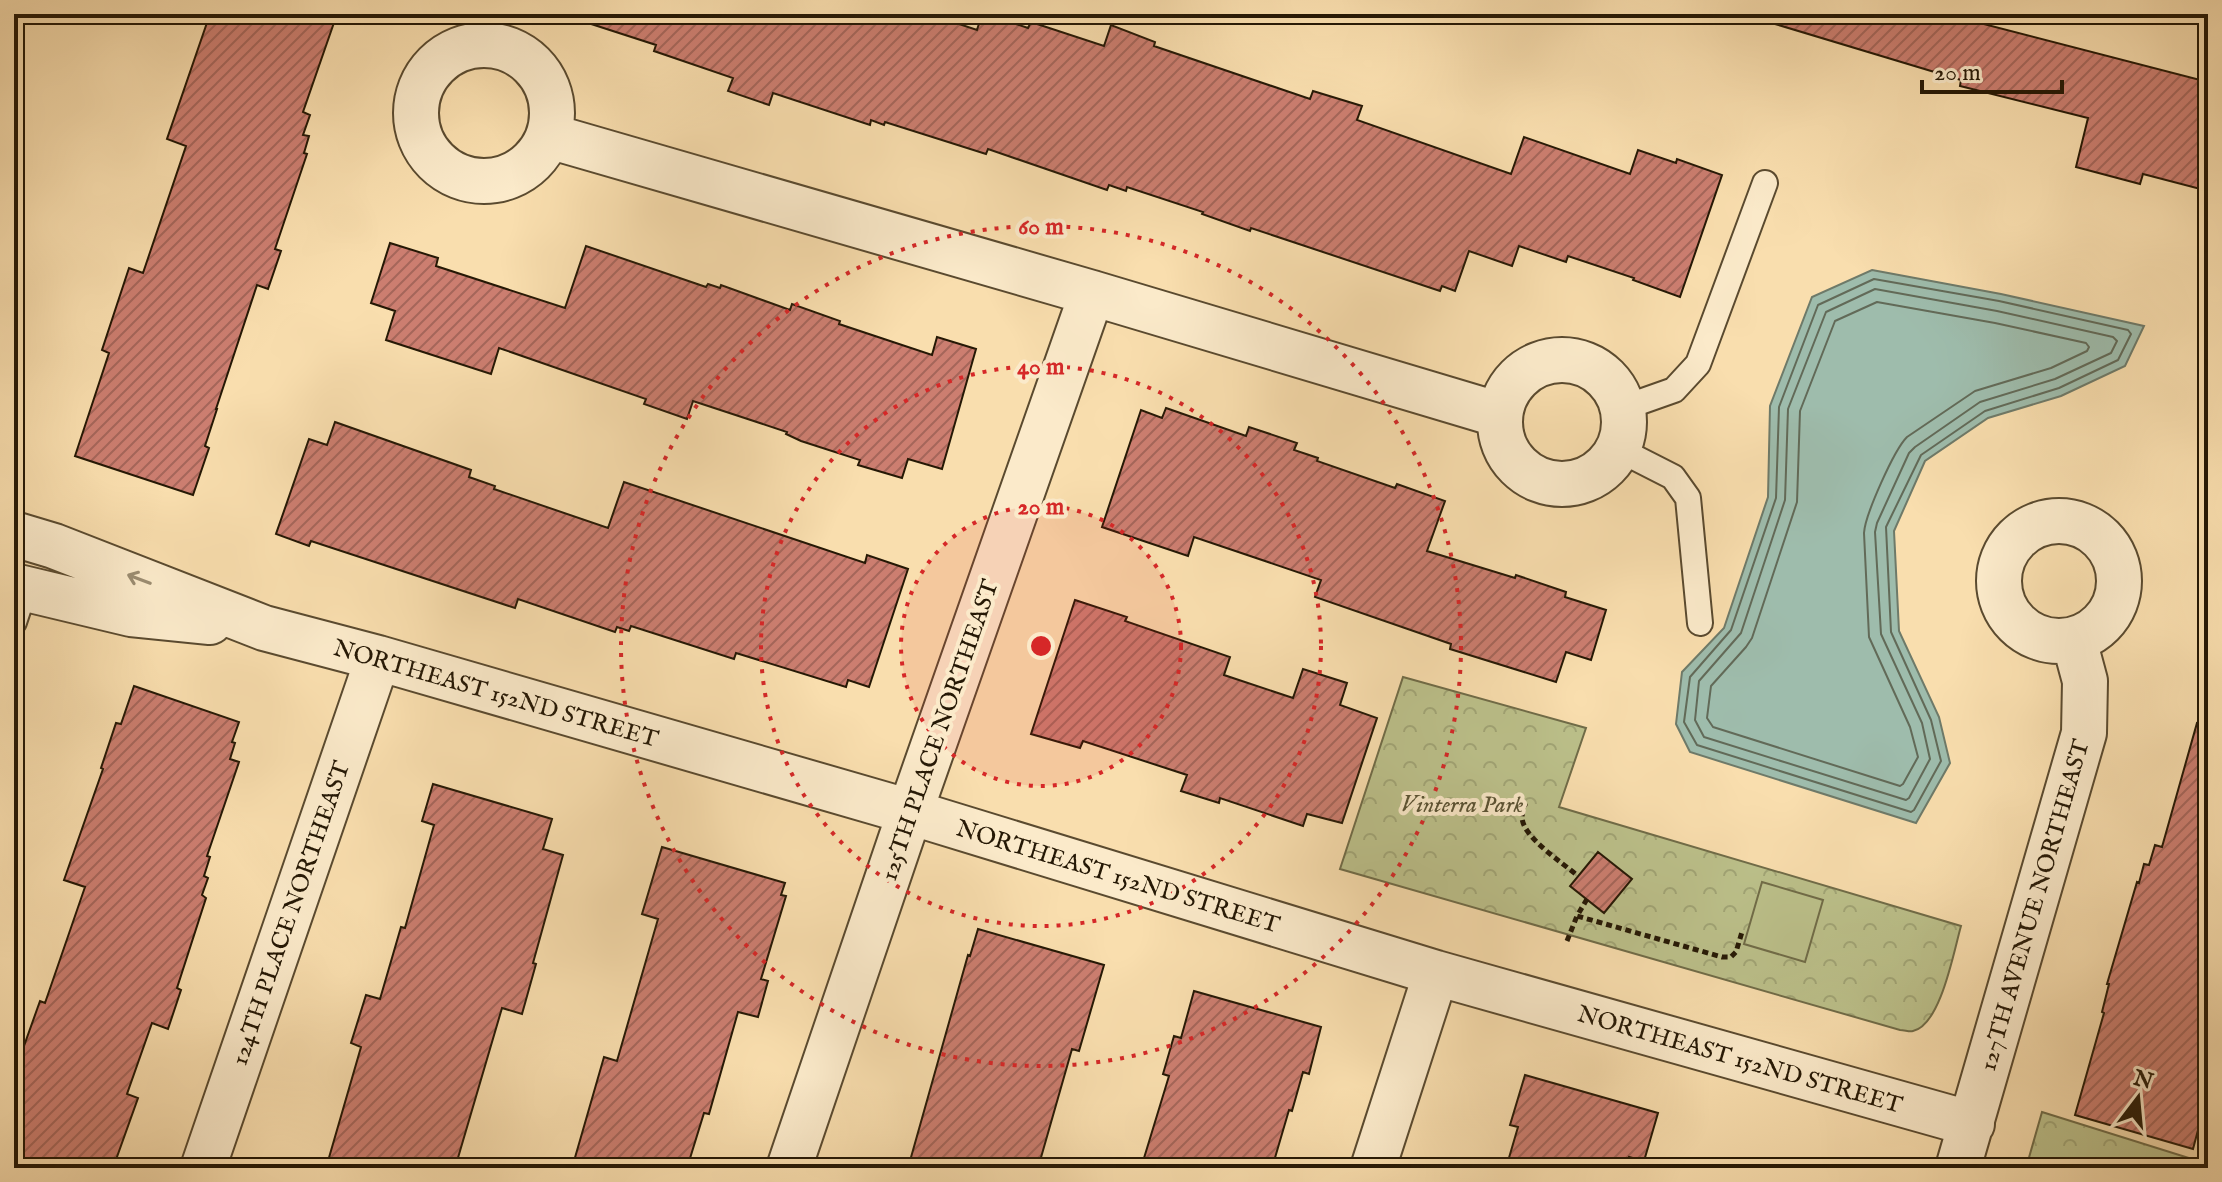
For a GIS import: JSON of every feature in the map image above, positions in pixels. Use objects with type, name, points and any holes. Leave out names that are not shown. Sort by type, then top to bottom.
[{"type":"street","points":[[549,136],[1500,415]]},
{"type":"street","name":"125TH PLACE NORTHEAST","points":[[789,1168],[1092,293]]},
{"type":"street","points":[[1563,359],[1584,363],[1601,373],[1615,389],[1621,428],[1607,466],[1590,478],[1571,483],[1550,483],[1531,476],[1514,463],[1504,446],[1499,426],[1501,405],[1510,386],[1524,371],[1543,362],[1563,359]]},
{"type":"street","name":"NORTHEAST 152ND STREET","points":[[14,534],[54,546],[264,628],[910,812],[1436,973],[1972,1124]]},
{"type":"street","name":"NORTHEAST 152ND STREET","points":[[18,599],[264,628]]},
{"type":"street","name":"127TH AVENUE NORTHEAST","points":[[1958,1168],[2084,733],[2085,681],[2074,640]]},
{"type":"street","name":"124TH PLACE NORTHEAST","points":[[203,1168],[378,658]]},
{"type":"street","points":[[1373,1168],[1436,973]]},
{"type":"lane","points":[[1700,623],[1688,498],[1673,477],[1621,428],[1674,390],[1698,364],[1765,183]]},
{"type":"path","points":[[1521,803],[1525,805],[1522,816],[1530,836],[1578,876]]},
{"type":"path","points":[[1567,941],[1587,899]]},
{"type":"path","points":[[1577,916],[1722,957],[1731,957],[1736,952],[1742,932]]},
{"type":"green space","name":"Vinterra Park","points":[[1403,677],[1586,728],[1559,807],[1961,926],[1945,985],[1931,1015],[1923,1026],[1913,1031],[1900,1030],[1340,869]]},
{"type":"green space","points":[[1762,882],[1823,900],[1805,962],[1744,944]]},
{"type":"green space","points":[[2042,1112],[2208,1164],[2208,1168],[2026,1168]]},
{"type":"water","points":[[1872,270],[2001,294],[2144,326],[2125,366],[2061,396],[1988,418],[1925,461],[1894,531],[1899,631],[1939,717],[1950,763],[1916,823],[1690,752],[1676,724],[1682,672],[1724,628],[1768,497],[1770,406],[1812,297]]},
{"type":"building","points":[[210,14],[337,14],[303,112],[310,115],[303,135],[309,136],[304,153],[307,154],[275,249],[281,251],[268,289],[257,285],[216,409],[205,446],[209,448],[193,495],[75,456],[109,353],[102,350],[129,268],[143,273],[186,146],[167,139]]},
{"type":"building","points":[[586,14],[929,14],[977,30],[982,14],[986,14],[1028,28],[1031,22],[1104,46],[1111,25],[1155,42],[1154,46],[1310,99],[1313,91],[1362,106],[1357,120],[1511,174],[1524,137],[1630,174],[1638,150],[1676,163],[1677,159],[1722,175],[1680,297],[1568,256],[1566,262],[1519,246],[1512,266],[1469,251],[1455,291],[1442,286],[1440,291],[1251,228],[1250,231],[1127,187],[1126,191],[1109,185],[1107,190],[988,149],[986,154],[885,122],[884,125],[871,120],[870,125],[773,93],[769,105],[728,91],[733,78],[654,51],[656,45],[585,22]]},
{"type":"building","points":[[1777,14],[1945,14],[2208,82],[2208,191],[2143,174],[2140,184],[2076,167],[2088,118],[1960,86],[1961,80],[1775,24]]},
{"type":"building","points":[[390,243],[438,258],[436,266],[565,308],[586,246],[706,287],[708,284],[720,288],[721,285],[790,310],[792,304],[840,321],[839,324],[932,355],[937,337],[976,349],[942,469],[908,459],[902,478],[858,465],[860,460],[801,441],[787,432],[693,401],[687,419],[644,404],[646,399],[499,348],[491,374],[386,340],[395,311],[371,303]]},
{"type":"building","points":[[1166,408],[1246,436],[1249,427],[1297,443],[1294,450],[1318,458],[1317,461],[1395,488],[1397,484],[1445,501],[1427,551],[1515,578],[1516,575],[1566,592],[1565,597],[1606,610],[1591,660],[1566,652],[1556,682],[1450,649],[1451,644],[1315,597],[1321,580],[1194,537],[1188,556],[1102,527],[1141,410],[1162,418]]},
{"type":"building","points":[[335,422],[471,470],[469,477],[495,486],[494,489],[608,528],[624,482],[865,563],[867,555],[908,569],[869,687],[848,680],[846,687],[736,653],[734,659],[631,626],[629,631],[617,627],[615,632],[518,599],[515,608],[311,541],[309,546],[276,534],[309,439],[327,445]]},
{"type":"building","points":[[1075,600],[1127,617],[1125,621],[1230,657],[1224,675],[1293,698],[1303,669],[1347,683],[1340,705],[1377,718],[1342,823],[1307,814],[1303,826],[1220,798],[1219,803],[1181,791],[1187,775],[1083,741],[1080,748],[1031,734]]},
{"type":"building","points":[[134,686],[239,722],[230,759],[239,762],[207,856],[210,857],[204,876],[208,878],[202,895],[206,898],[177,988],[181,990],[168,1029],[152,1023],[127,1094],[138,1098],[113,1168],[14,1168],[14,1074],[40,1001],[45,1003],[85,887],[64,880],[116,723],[121,724]]},
{"type":"building","points":[[2197,723],[2208,725],[2208,1117],[2202,1115],[2193,1149],[2075,1115],[2104,1013],[2107,984],[2137,882],[2144,864],[2149,865],[2155,845],[2162,847]]},
{"type":"building","points":[[433,784],[552,819],[543,849],[563,855],[533,963],[536,964],[522,1014],[502,1008],[455,1168],[326,1168],[361,1047],[351,1043],[366,995],[380,999],[401,927],[405,928],[434,825],[422,821]]},
{"type":"building","points":[[662,847],[785,883],[781,895],[786,896],[761,979],[768,981],[758,1017],[738,1012],[709,1114],[704,1113],[687,1168],[572,1168],[604,1057],[617,1061],[658,919],[642,914]]},
{"type":"building","points":[[1598,852],[1632,879],[1604,913],[1570,886]]},
{"type":"building","points":[[978,929],[1104,965],[1079,1051],[1072,1049],[1038,1168],[908,1168],[968,955]]},
{"type":"building","points":[[1194,991],[1321,1027],[1309,1074],[1303,1072],[1272,1168],[1141,1168],[1169,1076],[1163,1074],[1174,1036],[1181,1038]]},
{"type":"building","points":[[1525,1075],[1658,1113],[1644,1161],[1629,1157],[1626,1168],[1506,1168],[1518,1127],[1510,1125]]}]
